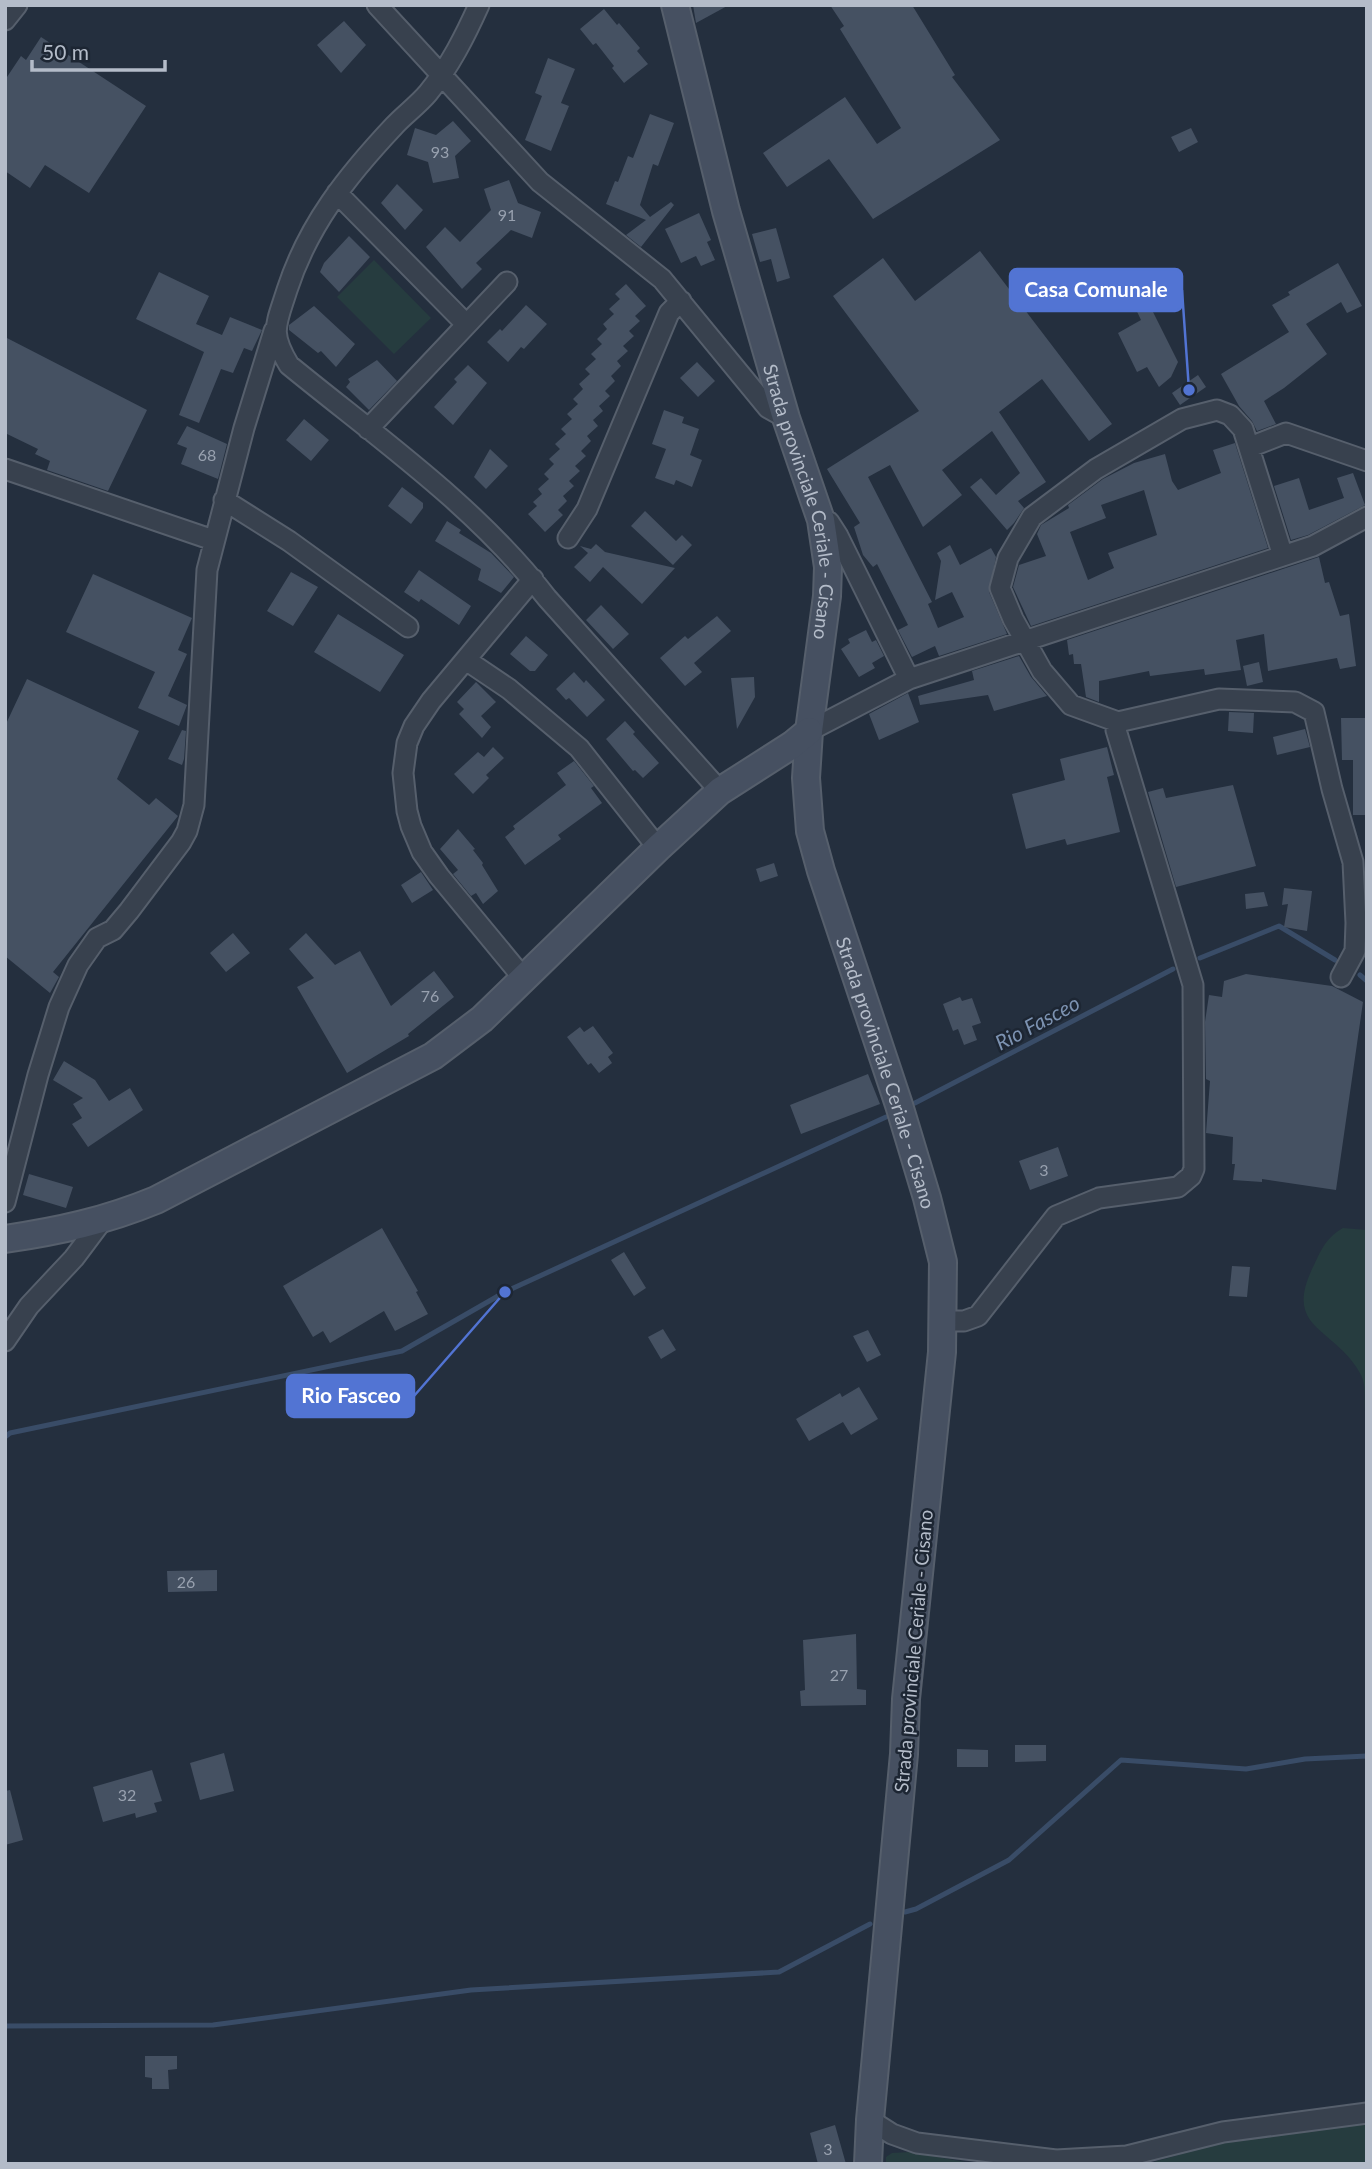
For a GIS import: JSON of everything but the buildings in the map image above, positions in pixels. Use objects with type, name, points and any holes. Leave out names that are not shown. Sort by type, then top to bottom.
[{"type":"main road","name":"Strada provinciale Ceriale - Cisano","points":[[675,5],[726,211],[786,418],[821,520],[828,567],[827,596],[809,731],[806,790],[810,831],[927,1199],[943,1262],[944,1321],[906,1699],[904,1754],[868,2164]]},
{"type":"main road","points":[[5,1239],[65,1230],[156,1200],[433,1056],[482,1019],[657,848],[720,791],[792,745],[809,731]]},
{"type":"street","points":[[5,20],[17,5]]},
{"type":"street","points":[[377,5],[540,182],[662,279],[768,408],[786,418]]},
{"type":"street","points":[[5,1202],[48,1041],[59,1007],[78,965],[97,938],[113,930],[129,911],[187,831],[194,805],[206,570],[293,271],[320,215],[394,126],[428,93],[458,50],[479,5]]},
{"type":"street","points":[[337,193],[466,324]]},
{"type":"street","points":[[368,429],[507,282]]},
{"type":"street","points":[[568,538],[587,509],[669,313],[681,301]]},
{"type":"street","points":[[275,328],[277,345],[289,365],[456,500],[533,579],[720,791]]},
{"type":"street","points":[[1283,555],[1242,429],[1230,415],[1217,410],[1182,419],[1096,469],[1032,517],[1008,558],[1000,588],[1042,671],[1071,705],[1118,722],[1219,699],[1295,702],[1314,712],[1353,862],[1355,951],[1341,977]]},
{"type":"street","points":[[1250,447],[1286,433],[1367,461]]},
{"type":"street","points":[[5,469],[214,540]]},
{"type":"street","points":[[225,500],[289,541],[408,627]]},
{"type":"street","points":[[809,731],[909,679],[1322,542],[1367,517]]},
{"type":"street","points":[[821,520],[829,522],[838,536],[909,679]]},
{"type":"street","points":[[524,979],[422,852],[407,811],[403,773],[407,743],[414,726],[431,701],[533,579]]},
{"type":"street","points":[[466,660],[509,689],[579,748],[657,848]]},
{"type":"street","points":[[944,1321],[964,1321],[978,1315],[1056,1216],[1099,1198],[1178,1187],[1191,1177],[1194,1169],[1193,985],[1116,730],[1118,722]]},
{"type":"street","points":[[5,1341],[29,1306],[74,1258],[104,1218]]},
{"type":"street","points":[[870,2120],[892,2134],[917,2143],[1056,2160],[1127,2156],[1223,2132],[1367,2113]]},
{"type":"green space","points":[[374,260],[431,318],[394,354],[337,297]]},
{"type":"green space","points":[[1343,1228],[1367,1230],[1367,1422],[1361,1375],[1338,1346],[1315,1326],[1304,1303],[1305,1287],[1320,1253],[1329,1239]]},
{"type":"green space","points":[[1367,2123],[1367,2164],[1147,2164],[1220,2143]]},
{"type":"green space","points":[[910,2152],[976,2164],[886,2164],[886,2157],[892,2153]]},
{"type":"waterway","name":"Rio Fasceo","points":[[1200,958],[1279,926],[1335,960]]},
{"type":"waterway","name":"Rio Fasceo","points":[[915,1103],[1173,969]]},
{"type":"waterway","name":"Rio Fasceo","points":[[1360,975],[1367,981]]},
{"type":"waterway","name":"Rio Fasceo","points":[[5,1437],[10,1433],[402,1351],[505,1292],[886,1117]]},
{"type":"waterway","points":[[905,1912],[916,1909],[1009,1860],[1121,1760],[1246,1769],[1305,1759],[1367,1756]]},
{"type":"waterway","points":[[5,2026],[213,2025],[471,1990],[779,1972],[870,1924]]},
{"type":"place","name":"Casa Comunale","points":[[1189,390]]},
{"type":"place","name":"Rio Fasceo","points":[[505,1292]]}]
